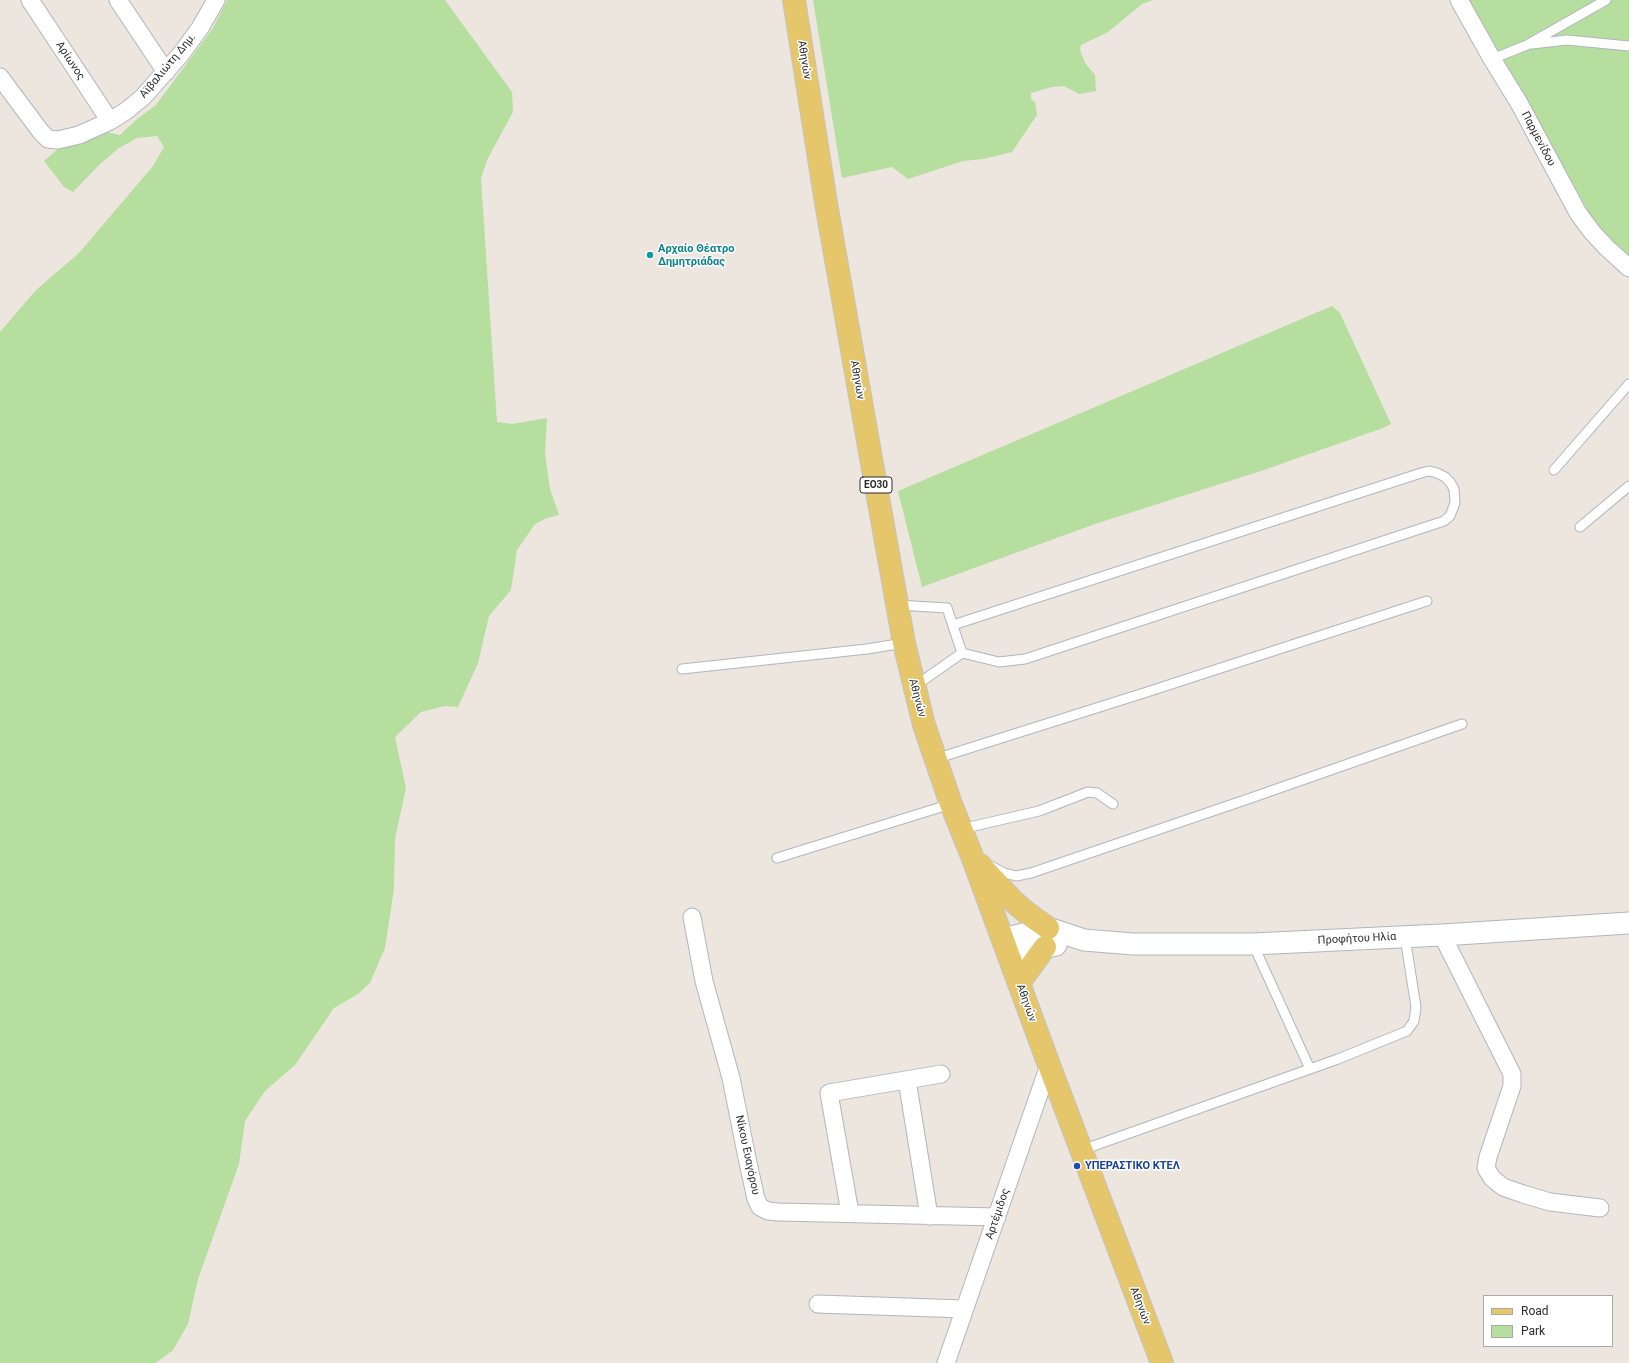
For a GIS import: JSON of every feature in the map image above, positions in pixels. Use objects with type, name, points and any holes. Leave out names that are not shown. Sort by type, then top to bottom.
[{"type":"main road","name":"Αθηνών","points":[[794,0],[826,203],[897,606],[914,686],[935,759],[951,804],[972,856],[1049,1065],[1162,1363]]},
{"type":"main road","points":[[972,856],[1014,902],[1027,913],[1046,937],[1019,983]]},
{"type":"street","name":"Αρίωνος","points":[[30,0],[110,121]]},
{"type":"street","points":[[118,0],[166,72]]},
{"type":"street","name":"Παρμενίδου","points":[[1459,0],[1519,103],[1578,213],[1592,232],[1629,268]]},
{"type":"street","name":"Αϊβαλιώτη Δημ.","points":[[0,77],[41,132],[48,138],[58,140],[79,135],[110,121],[137,102],[181,54],[212,2]]},
{"type":"street","name":"Νίκου Ευαγόρου","points":[[692,917],[704,981],[731,1078],[758,1204],[764,1210],[997,1217]]},
{"type":"street","name":"Προφήτου Ηλία","points":[[1046,937],[1133,944],[1253,944],[1442,935],[1629,923]]},
{"type":"street","points":[[1442,935],[1512,1074],[1512,1086],[1488,1157],[1486,1168],[1492,1178],[1503,1187],[1550,1202],[1600,1208]]},
{"type":"street","points":[[1006,947],[1046,937]]},
{"type":"street","name":"Αρτέμιδος","points":[[946,1363],[1049,1065]]},
{"type":"street","points":[[850,1213],[829,1093],[942,1074]]},
{"type":"street","points":[[907,1080],[929,1216]]},
{"type":"street","points":[[818,1304],[964,1310]]},
{"type":"lane","points":[[1492,59],[1527,45],[1606,0]]},
{"type":"lane","points":[[1527,45],[1567,40],[1629,46]]},
{"type":"lane","points":[[1554,470],[1629,384]]},
{"type":"lane","points":[[914,686],[962,653],[999,662],[1025,659],[1444,521],[1453,510],[1456,503],[1454,489],[1447,480],[1437,473],[1421,473],[953,625]]},
{"type":"lane","points":[[1580,527],[1629,486]]},
{"type":"lane","points":[[935,759],[1427,601]]},
{"type":"lane","points":[[897,606],[948,608],[962,653]]},
{"type":"lane","points":[[682,669],[867,649],[904,643]]},
{"type":"lane","points":[[972,856],[1004,873],[1016,876],[1031,873],[1256,797],[1462,724]]},
{"type":"lane","points":[[961,829],[1039,811],[1088,792],[1097,793],[1113,804]]},
{"type":"lane","points":[[777,858],[951,804]]},
{"type":"lane","points":[[1081,1150],[1310,1069],[1407,1031],[1414,1021],[1416,1007],[1405,936]]},
{"type":"lane","points":[[1253,944],[1310,1069]]},
{"type":"green space","points":[[227,0],[445,0],[512,92],[513,112],[487,160],[481,178],[497,422],[512,424],[547,418],[545,454],[550,489],[559,515],[547,518],[535,524],[517,550],[511,590],[489,616],[478,663],[458,707],[445,706],[421,712],[395,737],[406,788],[395,839],[394,889],[385,948],[370,983],[358,994],[334,1008],[295,1065],[265,1091],[245,1121],[239,1164],[198,1279],[188,1324],[173,1350],[156,1363],[0,1363],[0,332],[36,290],[79,253],[153,166],[164,147],[157,136],[137,138],[119,148],[99,165],[73,192],[64,187],[44,161],[59,148],[71,142],[106,132],[120,135],[137,119],[156,105],[213,28]]},
{"type":"green space","points":[[813,0],[1153,0],[1142,4],[1108,32],[1081,45],[1080,50],[1085,63],[1095,75],[1096,91],[1079,94],[1064,86],[1052,87],[1031,93],[1031,99],[1035,102],[1037,115],[1012,152],[983,159],[963,161],[908,179],[892,167],[842,178]]},
{"type":"green space","points":[[1467,0],[1629,0],[1629,256],[1604,233],[1590,215],[1537,119]]},
{"type":"green space","points":[[1332,306],[1340,313],[1391,424],[1261,471],[1095,524],[922,587],[898,491]]},
{"type":"place","name":"Αρχαίο Θέατρο Δημητριάδας","points":[[650,255]]},
{"type":"place","name":"ΥΠΕΡΑΣΤΙΚΟ ΚΤΕΛ","points":[[1077,1166]]}]
